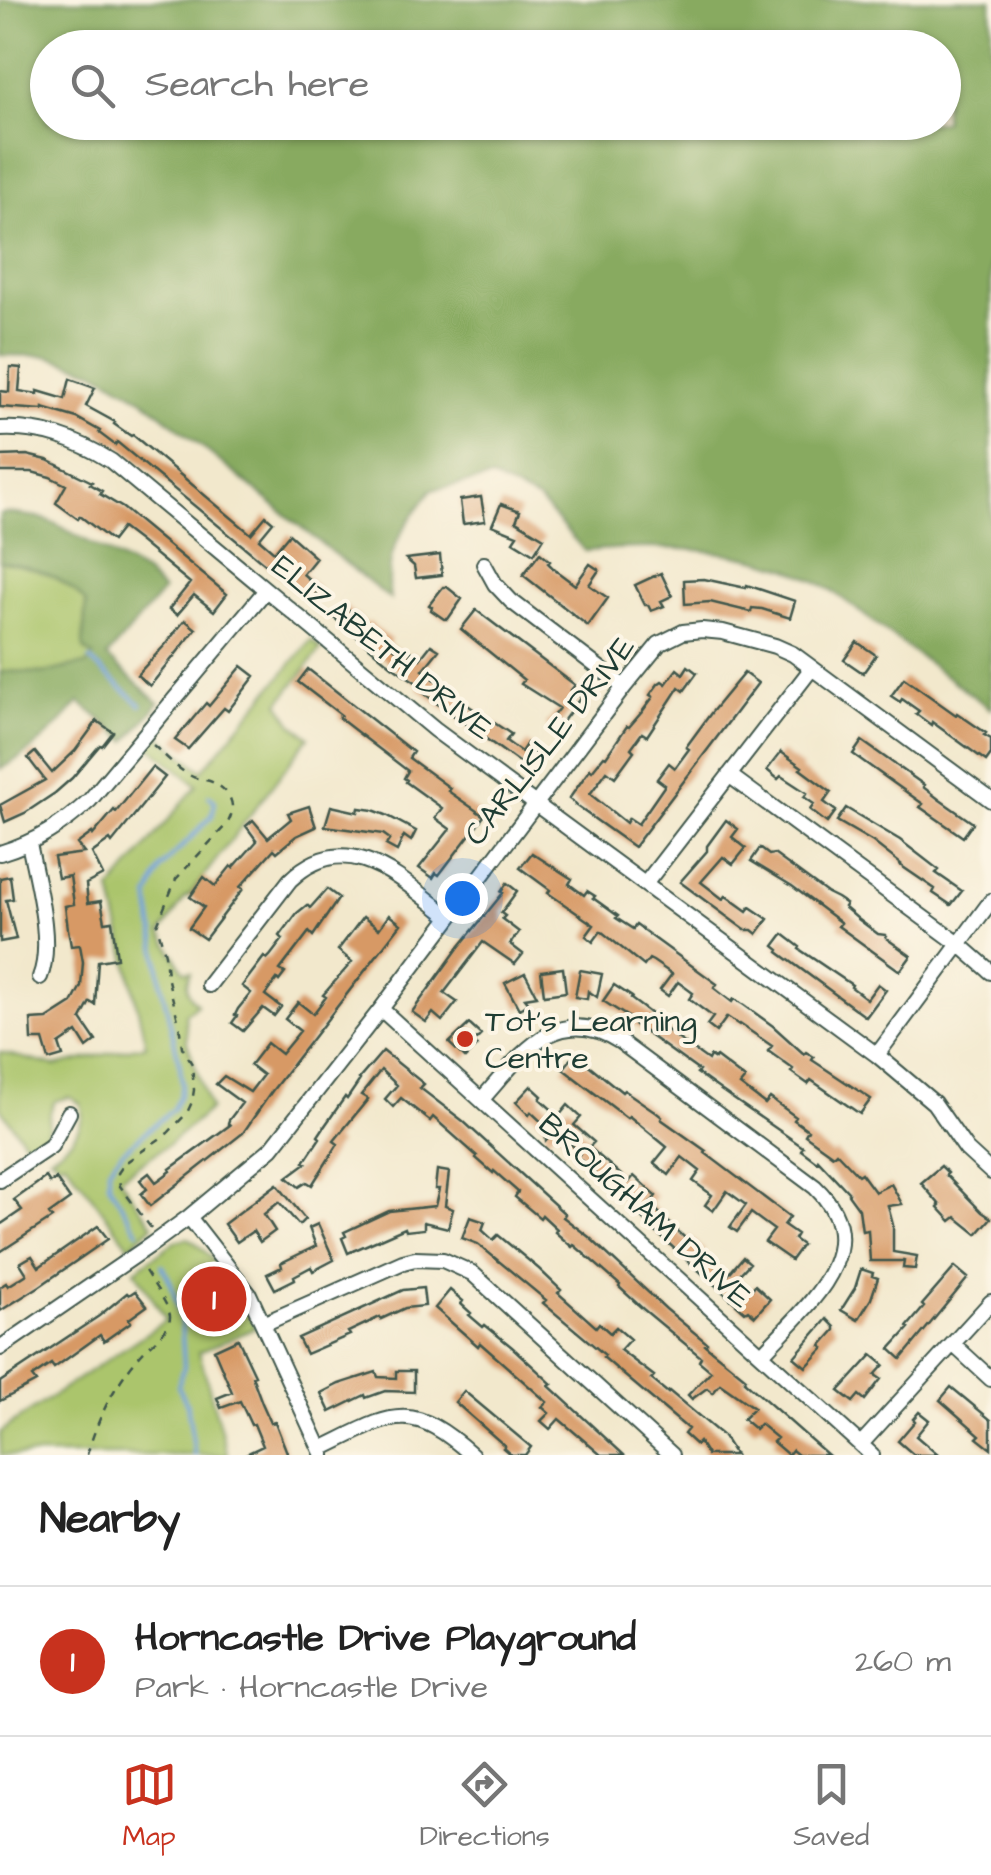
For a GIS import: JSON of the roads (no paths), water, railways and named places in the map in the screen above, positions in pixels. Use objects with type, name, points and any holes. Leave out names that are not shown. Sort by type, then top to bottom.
[{"type":"street","name":"ELIZABETH DRIVE","points":[[0,429],[20,428],[58,435],[110,461],[435,730],[877,1055],[934,1103],[966,1149],[991,1172]]},
{"type":"street","points":[[484,564],[511,601],[624,687]]},
{"type":"street","points":[[0,853],[30,842],[82,807],[266,590]]},
{"type":"street","name":"CARLISLE DRIVE","points":[[0,1348],[189,1217],[272,1148],[624,687],[659,644],[674,635],[692,630],[723,632],[793,654],[991,800]]},
{"type":"street","points":[[646,883],[812,668]]},
{"type":"street","points":[[729,775],[959,944],[991,972]]},
{"type":"street","points":[[30,842],[47,945],[40,977]]},
{"type":"street","points":[[209,985],[290,880],[322,860],[352,856],[374,862],[449,916]]},
{"type":"street","points":[[877,1055],[991,901]]},
{"type":"street","name":"BROUGHAM DRIVE","points":[[381,1009],[867,1450]]},
{"type":"street","points":[[482,1099],[540,1038],[565,1028],[593,1029],[619,1041],[815,1187],[837,1220],[840,1246],[836,1265],[826,1284],[762,1354]]},
{"type":"street","points":[[0,1180],[51,1146],[69,1113]]},
{"type":"street","points":[[189,1217],[249,1294],[322,1452],[380,1421],[410,1418],[438,1427],[472,1455]]},
{"type":"street","points":[[263,1324],[402,1262],[428,1258],[458,1265],[472,1273],[672,1455]]},
{"type":"street","points":[[867,1450],[991,1302]]},
{"type":"street","points":[[953,1344],[991,1379]]},
{"type":"waterway","points":[[90,660],[141,705]]},
{"type":"waterway","points":[[138,1232],[109,1184],[109,1168],[173,1109],[182,1084],[162,988],[149,897],[161,868],[212,816],[215,801],[209,796]]},
{"type":"waterway","points":[[162,1265],[181,1319],[184,1367],[178,1386],[187,1404],[195,1455]]},
{"type":"place","name":"Tot's Learning Centre","points":[[465,1039]]},
{"type":"place","name":"Horncastle Drive Playground","points":[[214,1299]]}]
